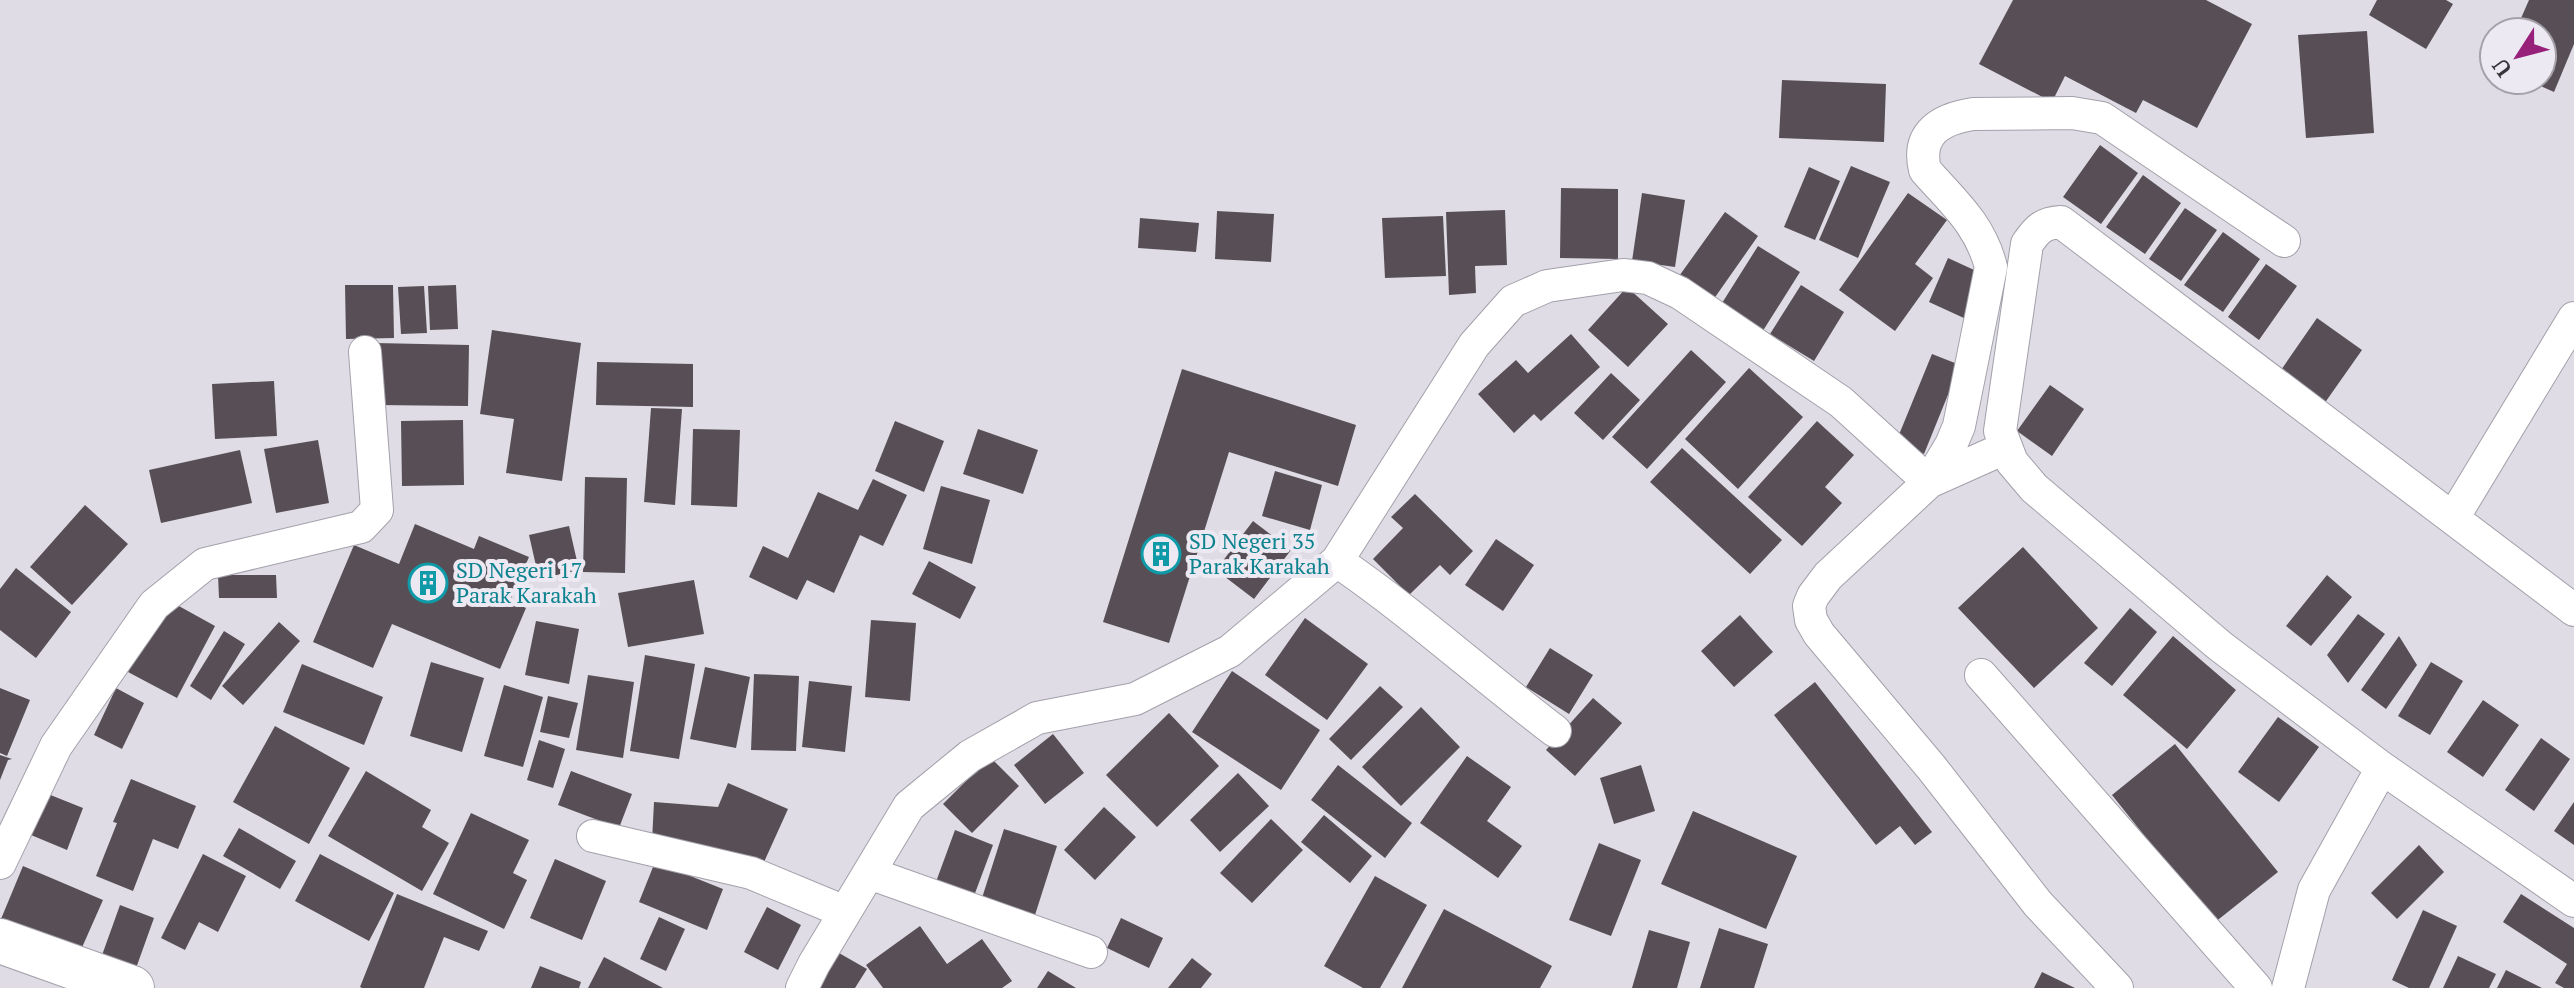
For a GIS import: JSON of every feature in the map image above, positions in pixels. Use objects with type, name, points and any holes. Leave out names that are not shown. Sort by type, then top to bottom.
[{"type":"street","points":[[1929,482],[1959,426],[1991,267],[1986,244],[1977,230],[1925,170],[1923,146],[1933,129],[1959,116],[1973,114],[2072,113],[2102,118],[2284,241]]},
{"type":"street","points":[[2574,610],[2061,222],[2047,223],[2037,229],[2027,244],[2000,431],[2012,462],[2034,488],[2197,626],[2382,768],[2574,901]]},
{"type":"street","points":[[802,988],[909,806],[970,756],[1037,718],[1135,699],[1230,651],[1337,561],[1474,345],[1513,301],[1547,286],[1570,281],[1623,275],[1648,278],[1680,293],[1841,402],[1929,482]]},
{"type":"street","points":[[2453,518],[2574,318]]},
{"type":"street","points":[[0,863],[56,746],[154,605],[205,564],[361,527],[377,510],[365,352]]},
{"type":"street","points":[[2005,448],[1929,482],[1828,576],[1809,606],[1811,620],[1819,634],[1931,767],[2038,904],[2117,988]]},
{"type":"street","points":[[1337,561],[1390,597],[1555,731]]},
{"type":"street","points":[[1981,675],[2256,988]]},
{"type":"street","points":[[2288,988],[2314,890],[2382,768]]},
{"type":"street","points":[[593,836],[751,873],[845,912]]},
{"type":"street","points":[[869,873],[1091,952]]},
{"type":"street","points":[[0,941],[132,988]]},
{"type":"building","points":[[2013,0],[2206,0],[2252,24],[2197,128],[2143,100],[2136,113],[2065,76],[2052,102],[1979,64]]},
{"type":"building","points":[[2377,0],[2446,0],[2453,4],[2426,49],[2369,15]]},
{"type":"building","points":[[2529,0],[2574,0],[2574,44],[2558,82],[2558,16],[2522,16]]},
{"type":"building","points":[[2367,31],[2374,133],[2306,138],[2298,35]]},
{"type":"building","points":[[1782,80],[1886,84],[1884,142],[1779,138]]},
{"type":"building","points":[[2100,145],[2138,173],[2101,224],[2063,197]]},
{"type":"building","points":[[1851,166],[1890,182],[1858,258],[1819,240]]},
{"type":"building","points":[[1809,167],[1840,181],[1815,240],[1784,227]]},
{"type":"building","points":[[2143,175],[2181,203],[2145,254],[2106,227]]},
{"type":"building","points":[[1561,188],[1618,189],[1618,259],[1560,258]]},
{"type":"building","points":[[1642,193],[1685,200],[1675,267],[1632,261]]},
{"type":"building","points":[[1908,193],[1947,220],[1915,264],[1933,278],[1895,331],[1839,290]]},
{"type":"building","points":[[2185,208],[2217,230],[2181,281],[2149,259]]},
{"type":"building","points":[[1505,210],[1507,265],[1475,266],[1476,293],[1449,295],[1446,212]]},
{"type":"building","points":[[1217,211],[1274,214],[1271,262],[1215,259]]},
{"type":"building","points":[[1725,212],[1758,236],[1711,303],[1677,279]]},
{"type":"building","points":[[1443,216],[1446,276],[1385,278],[1382,218]]},
{"type":"building","points":[[1140,218],[1199,223],[1196,252],[1138,248]]},
{"type":"building","points":[[2223,232],[2260,259],[2223,312],[2184,285]]},
{"type":"building","points":[[1758,246],[1800,272],[1759,337],[1717,311]]},
{"type":"building","points":[[1948,258],[1985,275],[1966,319],[1929,302]]},
{"type":"building","points":[[2266,264],[2297,286],[2259,340],[2228,317]]},
{"type":"building","points":[[345,285],[393,285],[394,338],[346,339]]},
{"type":"building","points":[[456,285],[458,329],[430,330],[428,286]]},
{"type":"building","points":[[1801,285],[1844,312],[1814,361],[1770,334]]},
{"type":"building","points":[[424,286],[427,333],[401,334],[398,287]]},
{"type":"building","points":[[1627,287],[1668,324],[1628,367],[1588,330]]},
{"type":"building","points":[[2317,318],[2362,350],[2324,404],[2279,373]]},
{"type":"building","points":[[492,330],[581,343],[562,481],[506,473],[514,419],[480,414]]},
{"type":"building","points":[[1571,334],[1600,367],[1541,421],[1534,414],[1514,433],[1478,394],[1516,360],[1528,373]]},
{"type":"building","points":[[375,343],[469,345],[468,406],[375,405]]},
{"type":"building","points":[[1691,350],[1726,382],[1647,469],[1612,437]]},
{"type":"building","points":[[1932,354],[1960,365],[1924,454],[1896,442]]},
{"type":"building","points":[[597,362],[693,364],[693,407],[596,405]]},
{"type":"building","points":[[1749,368],[1803,417],[1738,489],[1685,439]]},
{"type":"building","name":"SD Negeri 35 Parak Karakah","points":[[1182,369],[1356,425],[1338,486],[1229,452],[1169,643],[1103,622]]},
{"type":"building","points":[[1611,373],[1640,400],[1603,440],[1574,413]]},
{"type":"building","points":[[274,381],[277,436],[215,439],[212,384]]},
{"type":"building","points":[[2050,385],[2084,409],[2052,456],[2017,431]]},
{"type":"building","points":[[651,408],[682,409],[675,505],[644,502]]},
{"type":"building","points":[[463,420],[464,485],[402,486],[401,421]]},
{"type":"building","points":[[895,421],[944,441],[924,492],[875,471]]},
{"type":"building","points":[[1817,421],[1854,455],[1825,487],[1842,503],[1802,546],[1748,497]]},
{"type":"building","points":[[693,429],[740,430],[737,507],[691,505]]},
{"type":"building","points":[[978,429],[1038,450],[1023,494],[963,474]]},
{"type":"building","points":[[318,440],[329,503],[276,513],[264,449]]},
{"type":"building","points":[[1682,448],[1782,540],[1750,574],[1650,482]]},
{"type":"building","points":[[240,450],[252,503],[161,523],[149,470]]},
{"type":"building","name":"SD Negeri 35 Parak Karakah","points":[[1275,471],[1322,485],[1310,530],[1262,516]]},
{"type":"building","points":[[585,477],[627,478],[625,573],[583,572]]},
{"type":"building","points":[[873,479],[907,495],[883,546],[860,535],[834,593],[807,580],[797,600],[749,577],[763,546],[788,558],[818,492],[858,510]]},
{"type":"building","points":[[941,486],[990,500],[972,564],[923,549]]},
{"type":"building","points":[[1415,494],[1473,551],[1450,575],[1440,565],[1409,595],[1373,559],[1403,528],[1391,517]]},
{"type":"building","points":[[85,505],[128,544],[72,605],[30,567]]},
{"type":"building","name":"SD Negeri 35 Parak Karakah","points":[[1253,521],[1291,550],[1254,599],[1216,570]]},
{"type":"building","name":"SD Negeri 17 Parak Karakah","points":[[415,524],[474,549],[479,536],[529,557],[510,601],[526,608],[500,669],[392,624],[373,668],[313,642],[354,545],[399,564]]},
{"type":"building","points":[[569,526],[579,570],[539,579],[529,535]]},
{"type":"building","points":[[1496,539],[1534,565],[1503,611],[1465,585]]},
{"type":"building","points":[[2023,547],[2098,628],[2034,688],[1958,608]]},
{"type":"building","points":[[929,561],[976,587],[960,619],[912,594]]},
{"type":"building","points":[[16,568],[71,612],[36,658],[0,630],[0,589]]},
{"type":"building","points":[[218,575],[276,575],[277,598],[219,598]]},
{"type":"building","points":[[2327,575],[2352,597],[2311,646],[2286,626]]},
{"type":"building","points":[[694,580],[704,634],[628,647],[618,593]]},
{"type":"building","points":[[168,600],[215,626],[177,698],[128,672]]},
{"type":"building","points":[[2130,608],[2157,632],[2112,686],[2084,663]]},
{"type":"building","points":[[2358,614],[2385,634],[2348,683],[2327,655]]},
{"type":"building","points":[[1740,615],[1773,652],[1734,687],[1701,651]]},
{"type":"building","points":[[1305,618],[1368,664],[1327,720],[1265,675]]},
{"type":"building","points":[[871,620],[916,623],[910,701],[865,697]]},
{"type":"building","points":[[536,621],[579,629],[569,684],[525,675]]},
{"type":"building","points":[[279,622],[300,641],[243,705],[222,686]]},
{"type":"building","points":[[224,631],[245,644],[211,700],[190,686]]},
{"type":"building","points":[[2173,636],[2236,690],[2187,749],[2123,695]]},
{"type":"building","points":[[2399,636],[2417,665],[2386,709],[2361,690]]},
{"type":"building","points":[[1550,648],[1593,675],[1569,714],[1526,687]]},
{"type":"building","points":[[645,655],[695,664],[679,759],[630,751]]},
{"type":"building","points":[[431,662],[484,678],[462,752],[410,736]]},
{"type":"building","points":[[2431,662],[2463,681],[2430,735],[2398,716]]},
{"type":"building","points":[[302,664],[383,697],[364,745],[283,712]]},
{"type":"building","points":[[705,667],[750,677],[736,748],[690,739]]},
{"type":"building","points":[[1232,671],[1320,730],[1281,790],[1192,732]]},
{"type":"building","points":[[754,674],[799,676],[796,751],[751,750]]},
{"type":"building","points":[[588,675],[634,682],[623,758],[576,750]]},
{"type":"building","points":[[809,681],[852,686],[845,752],[802,747]]},
{"type":"building","points":[[1815,682],[1932,832],[1915,845],[1900,826],[1876,845],[1774,715]]},
{"type":"building","points":[[504,685],[543,697],[523,767],[484,756]]},
{"type":"building","points":[[1380,686],[1403,707],[1351,760],[1329,739]]},
{"type":"building","points":[[0,688],[30,700],[7,756],[0,753]]},
{"type":"building","points":[[116,688],[144,703],[122,749],[94,735]]},
{"type":"building","points":[[548,696],[578,703],[569,738],[540,732]]},
{"type":"building","points":[[1593,698],[1622,723],[1575,776],[1546,750]]},
{"type":"building","points":[[2483,700],[2519,725],[2483,777],[2447,752]]},
{"type":"building","points":[[1421,707],[1460,747],[1401,806],[1362,767]]},
{"type":"building","points":[[1169,713],[1219,766],[1157,827],[1106,775]]},
{"type":"building","points":[[2278,717],[2319,747],[2279,802],[2238,772]]},
{"type":"building","points":[[275,726],[350,768],[309,844],[233,802]]},
{"type":"building","points":[[1053,734],[1084,773],[1045,804],[1014,765]]},
{"type":"building","points":[[2541,738],[2570,759],[2534,811],[2505,790]]},
{"type":"building","points":[[539,740],[565,749],[553,788],[527,780]]},
{"type":"building","points":[[2175,744],[2278,872],[2214,923],[2112,795]]},
{"type":"building","points":[[0,755],[12,759],[8,760],[0,780]]},
{"type":"building","points":[[1467,756],[1511,787],[1487,821],[1522,846],[1498,878],[1420,823]]},
{"type":"building","points":[[990,757],[1019,786],[972,833],[943,804]]},
{"type":"building","points":[[1338,765],[1412,823],[1385,858],[1311,800]]},
{"type":"building","points":[[1641,765],[1655,811],[1614,824],[1600,778]]},
{"type":"building","points":[[366,771],[431,810],[422,827],[449,843],[422,891],[328,836]]},
{"type":"building","points":[[571,771],[632,794],[619,828],[558,805]]},
{"type":"building","points":[[1238,773],[1269,806],[1220,852],[1190,820]]},
{"type":"building","points":[[131,779],[196,806],[178,849],[153,839],[133,891],[96,876]]},
{"type":"building","points":[[728,783],[788,809],[760,871],[702,845],[652,841],[654,802],[718,807]]},
{"type":"building","points":[[48,794],[83,808],[67,850],[31,835]]},
{"type":"building","points":[[2574,802],[2574,845],[2554,831]]},
{"type":"building","points":[[1104,807],[1136,837],[1095,880],[1064,850]]},
{"type":"building","points":[[1693,811],[1797,856],[1766,929],[1661,884]]},
{"type":"building","points":[[471,813],[529,840],[513,873],[527,880],[504,929],[433,894]]},
{"type":"building","points":[[1324,815],[1372,856],[1350,883],[1301,842]]},
{"type":"building","points":[[1271,819],[1303,850],[1252,903],[1220,873]]},
{"type":"building","points":[[239,828],[296,861],[280,889],[223,856]]},
{"type":"building","points":[[1004,829],[1057,846],[1035,915],[982,898]]},
{"type":"building","points":[[955,830],[993,845],[971,904],[933,890]]},
{"type":"building","points":[[1599,843],[1641,860],[1611,936],[1569,920]]},
{"type":"building","points":[[2419,845],[2444,872],[2397,919],[2371,893]]},
{"type":"building","points":[[203,854],[246,876],[218,932],[199,922],[185,950],[161,938]]},
{"type":"building","points":[[320,854],[394,893],[369,941],[295,901]]},
{"type":"building","points":[[555,859],[606,881],[582,940],[530,918]]},
{"type":"building","points":[[655,862],[723,889],[707,930],[639,902]]},
{"type":"building","points":[[23,866],[103,900],[80,952],[1,919]]},
{"type":"building","points":[[1375,876],[1427,905],[1380,988],[1363,988],[1324,966]]},
{"type":"building","points":[[397,894],[488,931],[479,951],[444,937],[424,988],[362,988],[360,987]]},
{"type":"building","points":[[2521,894],[2574,928],[2574,988],[2564,988],[2555,983],[2567,964],[2503,922]]},
{"type":"building","points":[[120,905],[154,918],[135,971],[101,958]]},
{"type":"building","points":[[767,907],[801,925],[778,970],[744,952]]},
{"type":"building","points":[[1444,909],[1552,966],[1540,988],[1402,988]]},
{"type":"building","points":[[2423,910],[2457,926],[2429,988],[2409,988],[2392,980]]},
{"type":"building","points":[[659,917],[685,929],[666,971],[640,959]]},
{"type":"building","points":[[1121,918],[1163,938],[1149,968],[1107,948]]},
{"type":"building","points":[[920,926],[947,964],[982,939],[1012,981],[1002,988],[883,988],[866,965]]},
{"type":"building","points":[[1719,928],[1768,944],[1754,988],[1700,988]]},
{"type":"building","points":[[1649,930],[1690,942],[1677,988],[1632,988]]},
{"type":"building","points":[[839,953],[867,969],[855,988],[819,988]]},
{"type":"building","points":[[2458,956],[2496,974],[2489,988],[2443,988]]},
{"type":"building","points":[[604,957],[663,988],[588,988]]},
{"type":"building","points":[[1192,958],[1212,974],[1201,988],[1168,988]]},
{"type":"building","points":[[540,966],[581,982],[579,988],[531,988]]},
{"type":"building","points":[[2506,970],[2542,988],[2497,988]]},
{"type":"building","points":[[1048,971],[1076,988],[1037,988]]},
{"type":"building","points":[[2042,972],[2075,988],[2034,988]]},
{"type":"place","name":"SD Negeri 35 Parak Karakah","points":[[1161,554]]},
{"type":"place","name":"SD Negeri 17 Parak Karakah","points":[[428,583]]}]
